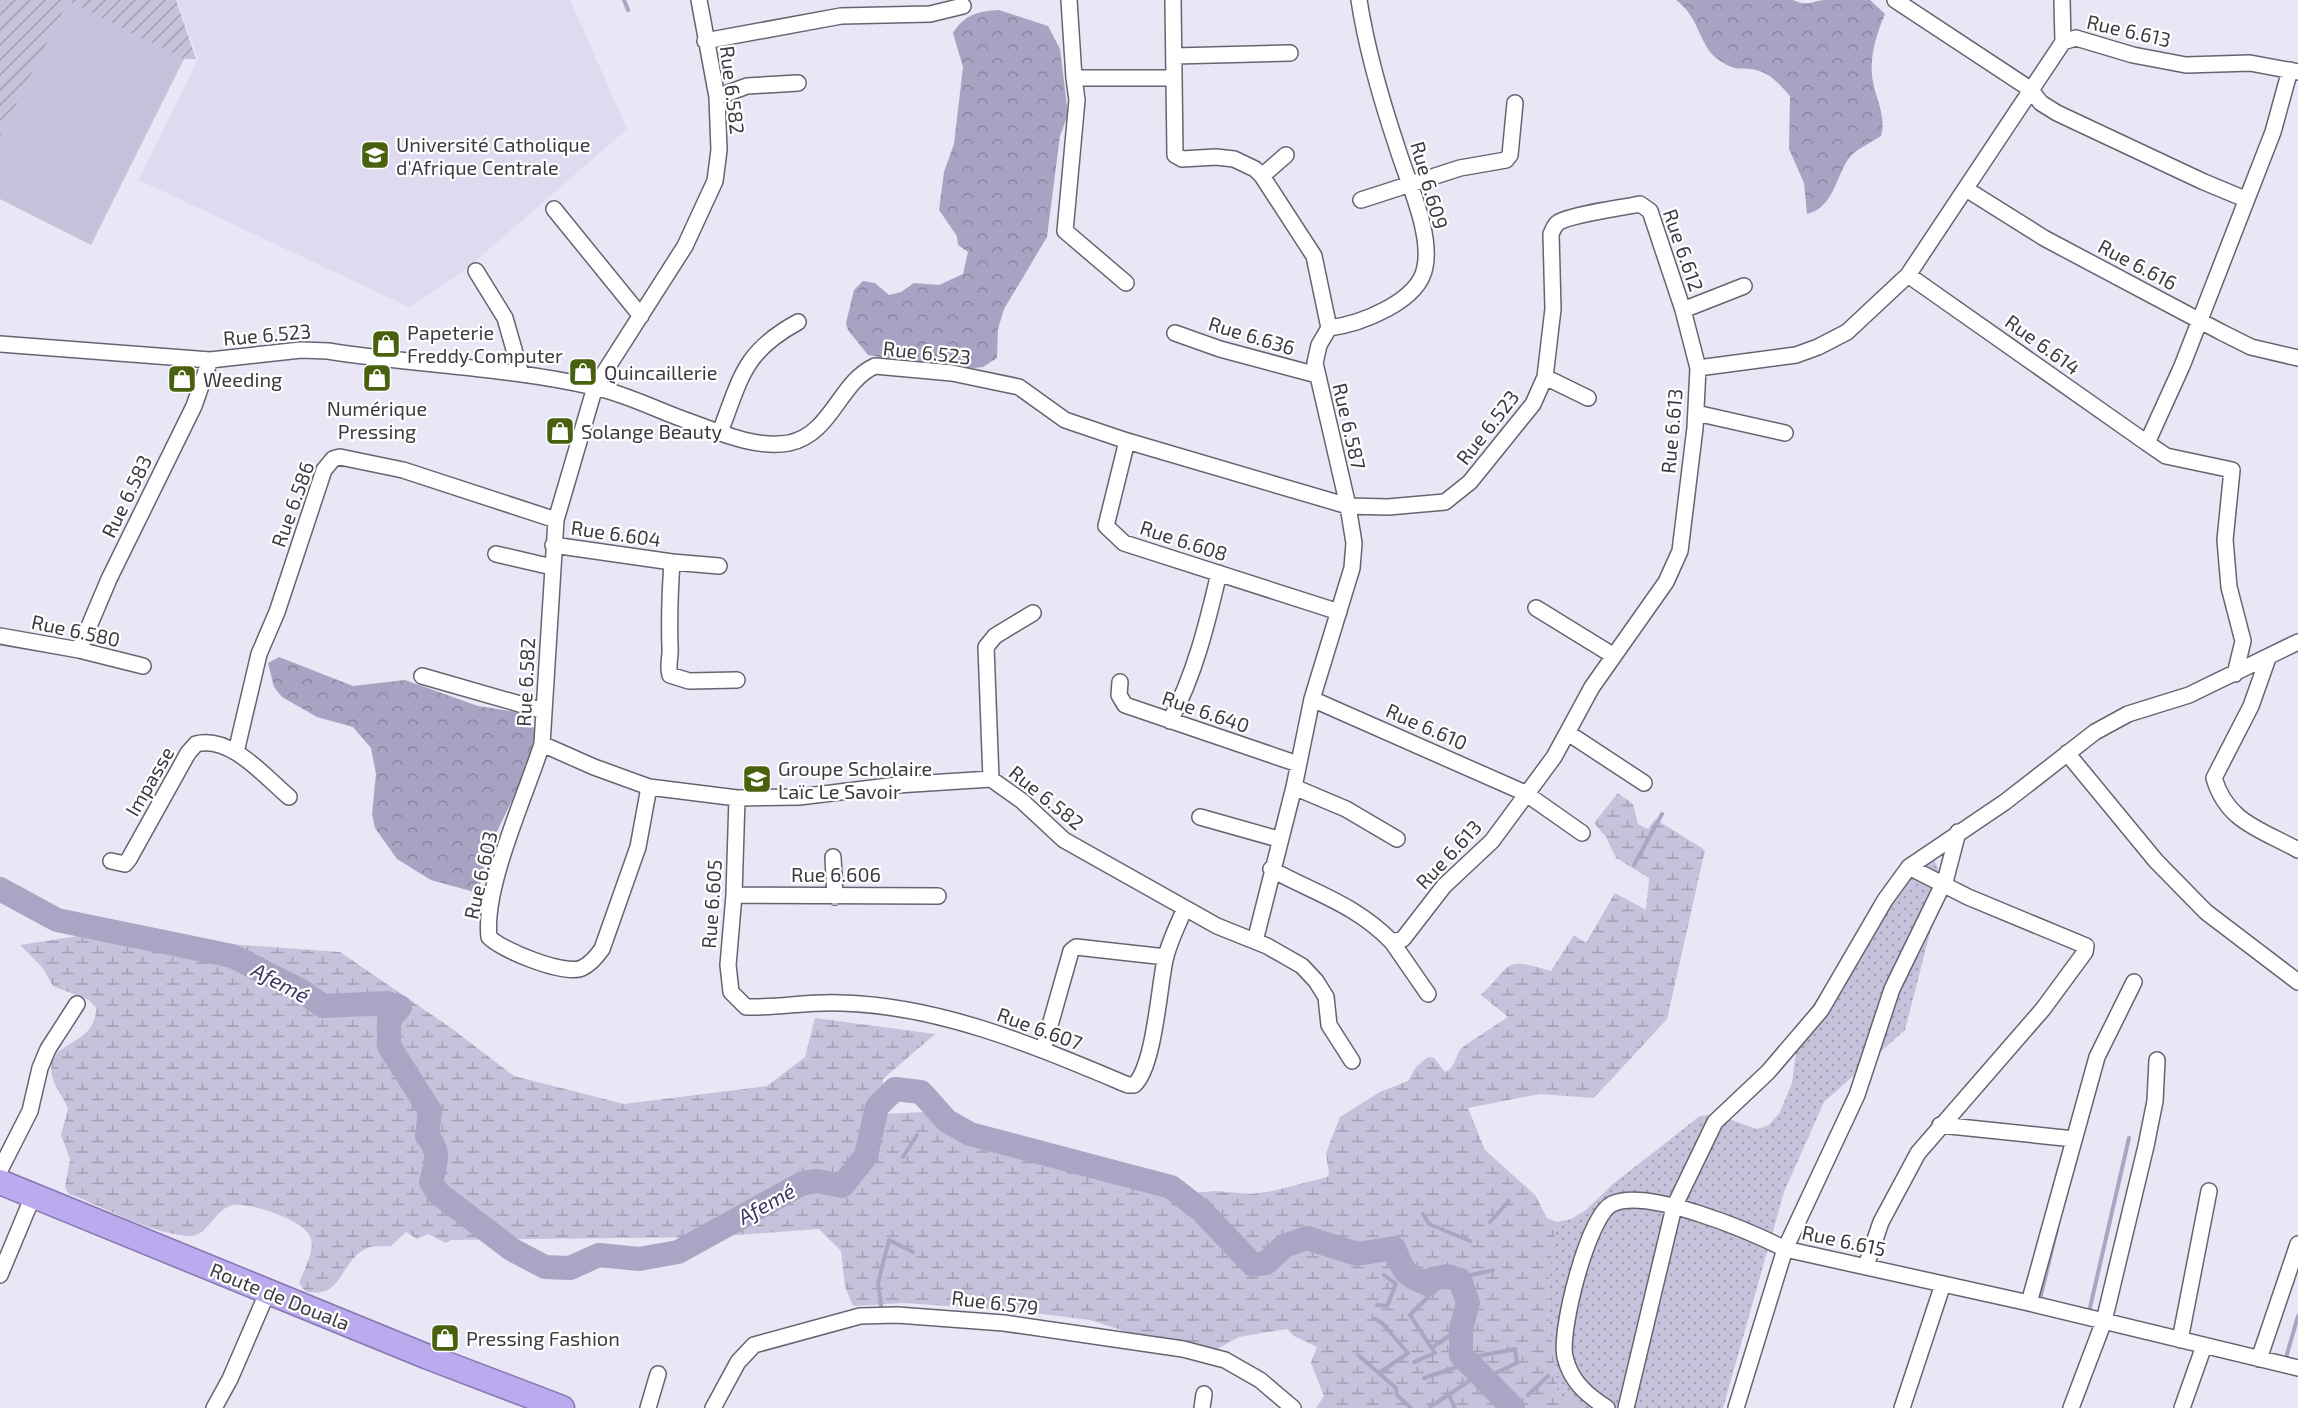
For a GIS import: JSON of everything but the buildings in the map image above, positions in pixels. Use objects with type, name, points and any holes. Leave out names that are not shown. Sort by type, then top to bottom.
[{"type":"highway","name":"Route de Douala","points":[[0,1182],[562,1408]]},
{"type":"street","name":"Rue 6.582","points":[[699,0],[717,97],[719,150],[715,181],[685,246],[596,387],[556,520],[542,744],[594,767],[649,787],[737,798],[799,797],[897,785],[991,778],[1022,801],[1064,840],[1217,926],[1255,941],[1302,966],[1316,981],[1326,998],[1329,1024],[1352,1061]]},
{"type":"street","points":[[1069,0],[1077,100],[1065,231],[1126,283]]},
{"type":"street","points":[[1173,0],[1173,144],[1177,158],[1234,159],[1255,169],[1262,176],[1314,256],[1329,328]]},
{"type":"street","name":"Rue 6.609","points":[[1329,328],[1368,318],[1393,305],[1421,278],[1425,267],[1424,235],[1370,51],[1359,0]]},
{"type":"street","points":[[1895,0],[2030,90],[2041,103],[2087,128],[2246,199]]},
{"type":"street","points":[[2062,0],[2063,42]]},
{"type":"street","points":[[705,41],[841,16],[930,14],[963,6]]},
{"type":"street","name":"Rue 6.613","points":[[1392,942],[1403,939],[1444,886],[1492,841],[1525,793],[1554,757],[1592,687],[1649,610],[1677,558],[1696,413],[1698,368],[1796,355],[1847,332],[1908,275],[2063,42],[2076,38],[2133,55],[2186,65],[2250,63],[2294,71]]},
{"type":"street","points":[[1174,56],[1290,52]]},
{"type":"street","points":[[2148,440],[2182,366],[2273,132],[2294,71]]},
{"type":"street","points":[[1074,78],[1173,78]]},
{"type":"street","points":[[717,97],[747,86],[798,83]]},
{"type":"street","points":[[1361,200],[1460,168],[1506,160],[1509,155],[1515,103]]},
{"type":"street","points":[[1262,176],[1286,155]]},
{"type":"street","name":"Rue 6.616","points":[[1966,189],[2044,238],[2251,347],[2298,358]]},
{"type":"street","name":"Rue 6.612","points":[[1553,229],[1557,223],[1600,211],[1640,204],[1647,207],[1683,310],[1698,368]]},
{"type":"street","points":[[554,209],[642,316]]},
{"type":"street","name":"Rue 6.523","points":[[0,344],[210,360],[301,350],[521,374],[596,387],[720,432],[752,442],[772,444],[790,443],[803,438],[822,424],[863,371],[874,366],[952,373],[1019,387],[1065,420],[1127,441],[1348,506],[1406,507],[1445,502],[1482,472],[1544,386],[1552,318],[1551,234],[1553,229]]},
{"type":"street","points":[[476,271],[505,318],[521,374]]},
{"type":"street","name":"Rue 6.614","points":[[1908,275],[2148,440],[2166,456],[2232,470],[2225,540],[2229,587],[2243,641],[2235,674]]},
{"type":"street","points":[[1683,310],[1744,285]]},
{"type":"street","points":[[720,432],[743,370],[774,336],[798,322]]},
{"type":"street","name":"Rue 6.587","points":[[1255,941],[1278,839],[1294,786],[1312,699],[1352,568],[1354,543],[1348,506],[1315,363],[1319,345],[1329,328]]},
{"type":"street","name":"Rue 6.636","points":[[1175,333],[1220,349],[1317,375]]},
{"type":"street","name":"Rue 6.583","points":[[79,650],[109,579],[194,405],[210,360]]},
{"type":"street","points":[[1545,377],[1588,398]]},
{"type":"street","points":[[1696,413],[1785,434]]},
{"type":"street","name":"Rue 6.608","points":[[1127,441],[1106,526],[1124,543],[1340,612]]},
{"type":"street","name":"Rue 6.586","points":[[236,752],[259,654],[277,612],[324,470],[333,459],[340,457],[403,470],[556,520]]},
{"type":"street","name":"Rue 6.604","points":[[553,545],[672,562],[668,620],[670,675],[689,681],[737,680]]},
{"type":"street","points":[[495,554],[552,567]]},
{"type":"street","points":[[672,562],[719,566]]},
{"type":"street","points":[[1170,721],[1188,684],[1204,637],[1219,573]]},
{"type":"street","points":[[1536,608],[1614,656]]},
{"type":"street","points":[[991,778],[986,647],[995,636],[1033,613]]},
{"type":"street","name":"Rue 6.580","points":[[0,636],[79,650],[143,666]]},
{"type":"street","points":[[1626,1408],[1674,1207],[1715,1122],[1768,1072],[1821,1010],[1880,908],[1909,867],[2005,802],[2067,753],[2128,714],[2189,695],[2298,642]]},
{"type":"street","points":[[2268,658],[2252,706],[2214,778],[2220,798],[2233,815],[2298,850]]},
{"type":"street","points":[[422,676],[544,711]]},
{"type":"street","name":"Rue 6.640","points":[[1120,682],[1119,695],[1125,705],[1298,764]]},
{"type":"street","name":"Rue 6.610","points":[[1312,699],[1525,793],[1582,833]]},
{"type":"street","points":[[1569,733],[1644,783]]},
{"type":"street","name":"Impasse","points":[[111,861],[125,864],[129,859],[188,753],[196,744],[214,744],[236,752]]},
{"type":"street","name":"Rue 6.603","points":[[542,744],[499,869],[488,924],[489,937],[506,950],[561,968],[580,970],[593,961],[602,948],[638,847],[649,787]]},
{"type":"street","points":[[236,752],[289,797]]},
{"type":"street","points":[[2067,753],[2156,861],[2206,912],[2298,982]]},
{"type":"street","points":[[1294,786],[1346,809],[1397,839]]},
{"type":"street","name":"Rue 6.605","points":[[737,798],[734,895],[728,950],[728,978],[731,992],[746,1006]]},
{"type":"street","points":[[1200,817],[1278,839]]},
{"type":"street","points":[[1736,1408],[1785,1249],[1857,1095],[1892,989],[1943,884],[1958,832]]},
{"type":"street","points":[[833,857],[835,897]]},
{"type":"street","points":[[1866,1266],[1892,1198],[1918,1153],[2043,1009],[2085,952],[2086,946],[1909,867]]},
{"type":"street","points":[[1271,869],[1345,904],[1392,942],[1428,994]]},
{"type":"street","name":"Rue 6.606","points":[[734,895],[938,896]]},
{"type":"street","name":"Rue 6.607","points":[[746,1006],[772,1008],[842,1003],[932,1014],[992,1032],[1128,1085],[1134,1085],[1144,1068],[1166,957],[1185,908]]},
{"type":"street","points":[[1043,1050],[1071,951],[1076,947],[1166,957]]},
{"type":"street","points":[[2029,1303],[2097,1057],[2134,982]]},
{"type":"street","points":[[0,1170],[30,1111],[44,1058],[77,1004]]},
{"type":"street","points":[[2072,1408],[2104,1321],[2146,1146],[2155,1101],[2157,1060]]},
{"type":"street","points":[[1940,1125],[2074,1139]]},
{"type":"street","points":[[2180,1340],[2209,1191]]},
{"type":"street","points":[[0,1275],[33,1196]]},
{"type":"street","name":"Rue 6.615","points":[[1608,1408],[1579,1386],[1565,1355],[1564,1341],[1572,1299],[1596,1222],[1612,1204],[1624,1201],[1674,1207],[1752,1232],[1785,1249],[2029,1303],[2298,1368]]},
{"type":"street","points":[[2259,1359],[2298,1244]]},
{"type":"street","points":[[1902,1408],[1943,1284]]},
{"type":"street","points":[[214,1408],[230,1379],[268,1291]]},
{"type":"street","name":"Rue 6.579","points":[[713,1408],[738,1362],[754,1345],[860,1316],[897,1315],[1004,1323],[1183,1349],[1225,1360],[1260,1380],[1293,1408]]},
{"type":"street","points":[[2182,1408],[2204,1346]]},
{"type":"street","points":[[648,1408],[658,1374]]},
{"type":"shaded area","name":"Université Catholique d'Afrique Centrale","points":[[177,0],[570,0],[627,129],[464,271],[409,307],[139,180],[198,59]]},
{"type":"green space","points":[[0,0],[176,0],[196,59],[184,59],[0,137]]},
{"type":"green space","points":[[1676,0],[1793,0],[1806,3],[1825,0],[1870,0],[1885,14],[1872,59],[1873,83],[1882,120],[1881,136],[1849,158],[1833,191],[1823,205],[1816,210],[1807,214],[1804,183],[1789,149],[1790,96],[1766,74],[1755,70],[1735,68],[1715,57],[1705,45],[1690,14]]},
{"type":"green space","points":[[68,1],[184,59],[91,245],[0,199],[0,136]]},
{"type":"green space","points":[[999,10],[1048,26],[1060,49],[1068,114],[1060,136],[1047,237],[1004,309],[998,329],[997,358],[983,367],[954,370],[868,355],[848,330],[846,323],[854,290],[863,281],[875,283],[889,295],[901,292],[914,283],[939,285],[963,274],[968,252],[958,245],[957,236],[939,210],[944,172],[954,144],[963,67],[953,33],[972,15]]},
{"type":"green space","points":[[279,657],[353,686],[405,680],[478,706],[516,712],[527,719],[535,730],[529,760],[488,852],[478,893],[431,880],[397,859],[375,828],[372,814],[376,774],[371,748],[353,727],[317,717],[282,697],[274,687],[268,663]]},
{"type":"green space","points":[[1618,793],[1633,804],[1638,824],[1648,829],[1655,819],[1705,850],[1667,1019],[1594,1098],[1539,1094],[1468,1108],[1485,1150],[1535,1195],[1547,1218],[1557,1222],[1550,1271],[1548,1309],[1557,1394],[1584,1408],[1316,1408],[1324,1396],[1311,1363],[1317,1347],[1294,1336],[1287,1329],[1239,1337],[1197,1360],[1143,1337],[1090,1320],[1019,1311],[904,1303],[853,1306],[845,1287],[841,1251],[819,1229],[710,1237],[451,1240],[446,1243],[428,1234],[417,1239],[406,1232],[391,1246],[370,1247],[358,1254],[334,1285],[327,1290],[317,1293],[305,1291],[299,1283],[310,1256],[311,1239],[299,1225],[277,1214],[234,1205],[227,1207],[200,1233],[186,1236],[141,1224],[69,1194],[65,1187],[70,1159],[61,1135],[68,1109],[54,1083],[51,1066],[61,1050],[88,1031],[94,1021],[96,1008],[89,1000],[53,986],[42,967],[20,945],[91,934],[340,952],[451,1028],[514,1076],[624,1104],[767,1086],[805,1057],[815,1018],[935,1034],[883,1079],[883,1114],[924,1112],[968,1140],[1075,1172],[1168,1195],[1216,1191],[1250,1194],[1273,1191],[1327,1177],[1329,1174],[1326,1153],[1340,1117],[1380,1092],[1408,1081],[1416,1067],[1428,1057],[1434,1058],[1445,1072],[1453,1065],[1463,1047],[1508,1017],[1481,995],[1504,970],[1516,964],[1524,964],[1551,971],[1574,935],[1586,943],[1615,893],[1646,910],[1649,878],[1616,858],[1606,837],[1594,823]]},
{"type":"green space","points":[[1920,854],[1933,858],[1940,872],[1933,921],[1905,1030],[1824,1102],[1784,1192],[1723,1408],[1584,1408],[1557,1394],[1548,1298],[1557,1222],[1571,1219],[1586,1210],[1613,1184],[1700,1116],[1715,1114],[1757,1129],[1769,1125],[1780,1112],[1792,1083],[1800,1023]]},
{"type":"waterway","points":[[624,0],[628,10]]},
{"type":"waterway","points":[[1634,865],[1662,814]]},
{"type":"waterway","name":"Afemé","points":[[0,889],[57,920],[232,956],[302,991],[323,1006],[387,1003],[400,1007],[389,1020],[389,1046],[430,1111],[427,1136],[436,1153],[431,1182],[438,1193],[511,1249],[545,1267],[570,1268],[599,1255],[639,1259],[678,1252],[803,1183],[817,1181],[842,1186],[866,1156],[877,1107],[895,1089],[921,1092],[947,1121],[970,1134],[1171,1187],[1201,1210],[1253,1265],[1266,1263],[1284,1246],[1307,1238],[1357,1254],[1394,1248],[1402,1267],[1414,1278],[1428,1284],[1432,1279],[1447,1276],[1460,1280],[1468,1303],[1461,1329],[1461,1355],[1513,1408]]},
{"type":"waterway","points":[[903,1157],[917,1135]]},
{"type":"waterway","points":[[2089,1312],[2129,1138]]},
{"type":"waterway","points":[[1490,1222],[1509,1201]]},
{"type":"waterway","points":[[1423,1214],[1429,1224],[1470,1241]]},
{"type":"waterway","points":[[2039,1303],[2057,1229]]},
{"type":"waterway","points":[[882,1312],[878,1283],[889,1240],[913,1252]]},
{"type":"waterway","points":[[1460,1284],[1467,1276],[1493,1270]]},
{"type":"waterway","points":[[1377,1305],[1387,1306],[1396,1284],[1384,1275]]},
{"type":"waterway","points":[[1414,1362],[1435,1353],[1410,1315],[1428,1297],[1427,1289]]},
{"type":"waterway","points":[[2285,1361],[2298,1316]]},
{"type":"waterway","points":[[1375,1319],[1382,1323],[1408,1353],[1379,1373]]},
{"type":"waterway","points":[[1433,1347],[1468,1323]]},
{"type":"waterway","points":[[1463,1359],[1515,1349],[1517,1363],[1489,1376],[1487,1381]]},
{"type":"waterway","points":[[1358,1355],[1396,1388],[1397,1395],[1411,1408]]},
{"type":"waterway","points":[[1424,1378],[1460,1366]]},
{"type":"waterway","points":[[1528,1395],[1548,1376]]},
{"type":"waterway","points":[[1430,1407],[1469,1381]]},
{"type":"waterway","points":[[1449,1395],[1455,1408]]},
{"type":"place","name":"Université Catholique d'Afrique Centrale","points":[[375,155]]},
{"type":"place","name":"Papeterie Freddy Computer","points":[[386,344]]},
{"type":"place","name":"Quincaillerie","points":[[583,372]]},
{"type":"place","name":"Numérique Pressing","points":[[377,378]]},
{"type":"place","name":"Weeding","points":[[182,379]]},
{"type":"place","name":"Solange Beauty","points":[[560,431]]},
{"type":"place","name":"Groupe Scholaire Laïc Le Savoir","points":[[757,779]]},
{"type":"place","name":"Pressing Fashion","points":[[445,1338]]}]
